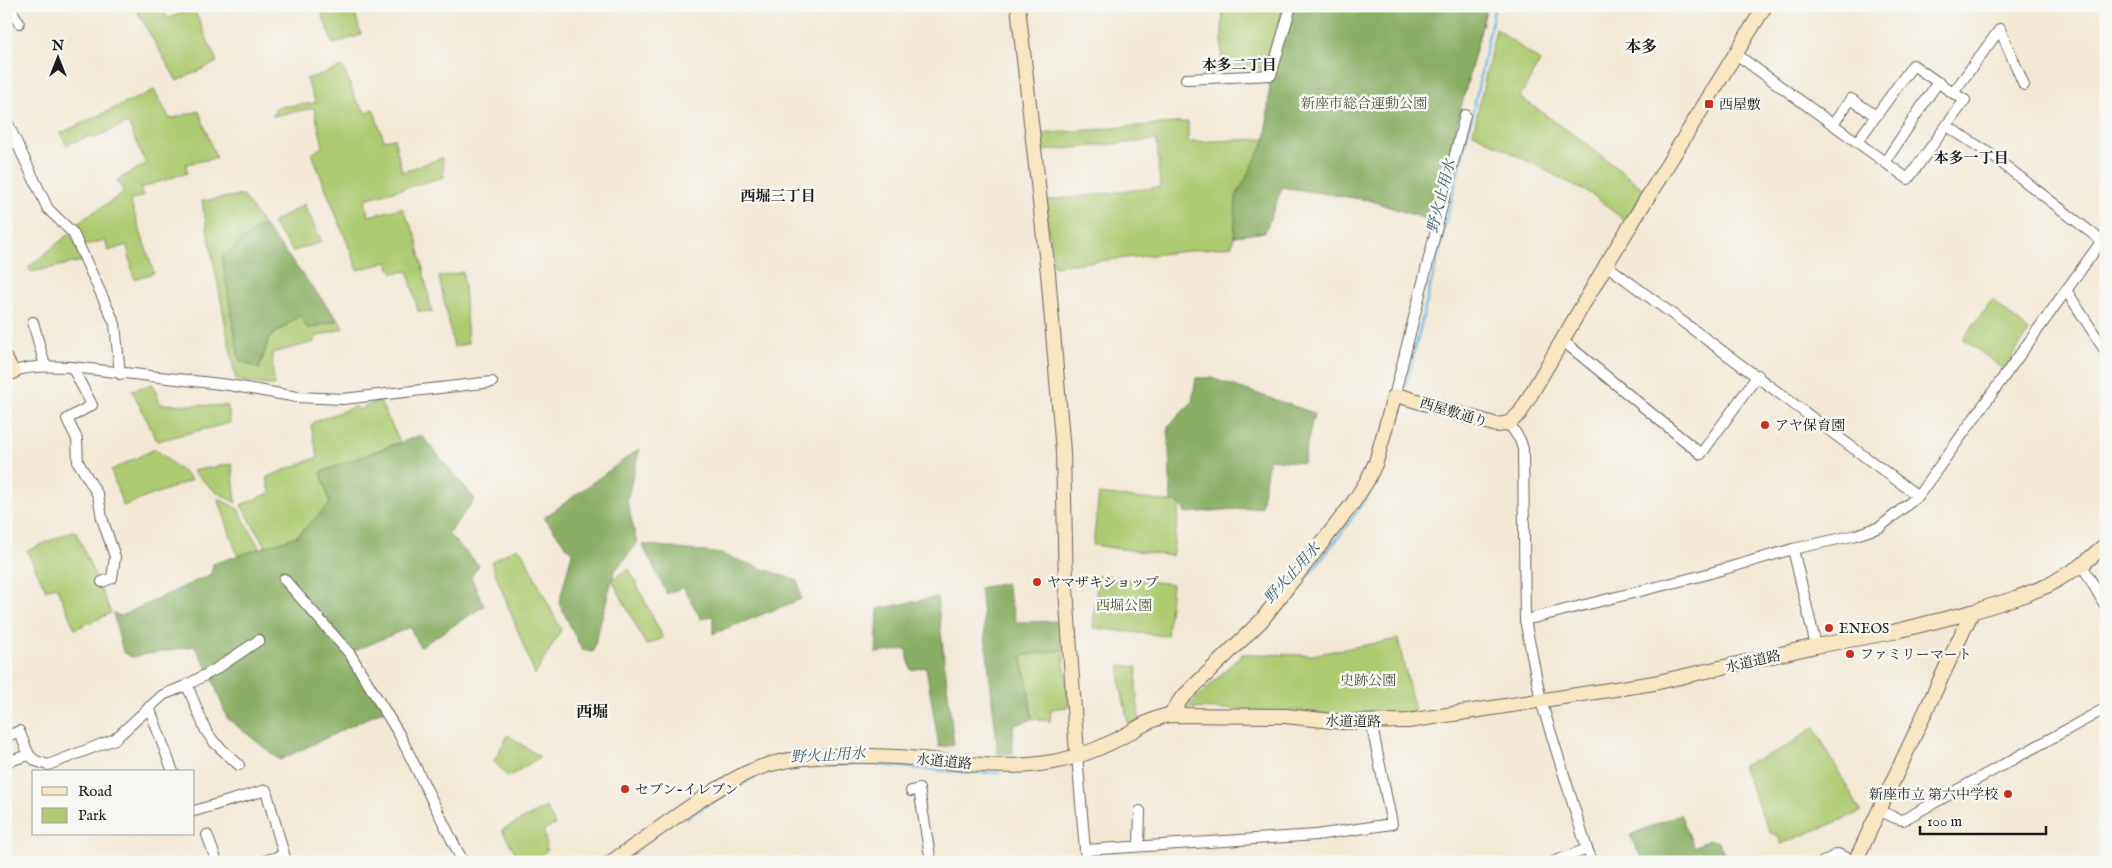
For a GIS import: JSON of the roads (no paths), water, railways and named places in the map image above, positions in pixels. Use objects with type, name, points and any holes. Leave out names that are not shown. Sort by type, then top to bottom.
[{"type":"street","points":[[9,6],[19,23]]},
{"type":"street","points":[[1018,6],[1048,274],[1063,452],[1066,588],[1086,862]]},
{"type":"street","points":[[1186,79],[1271,75],[1291,6]]},
{"type":"street","points":[[1593,862],[1587,849],[1541,701],[1525,620],[1523,449],[1520,440],[1509,423],[1520,413],[1606,265],[1765,6]]},
{"type":"street","points":[[1953,93],[2000,29],[2024,85]]},
{"type":"street","points":[[1736,54],[1833,124],[1857,142],[1908,179],[1964,100],[1913,65],[1857,142]]},
{"type":"street","points":[[1885,162],[1938,82]]},
{"type":"street","points":[[1833,124],[1851,99],[1876,116]]},
{"type":"street","points":[[1170,715],[1181,699],[1260,621],[1353,503],[1367,481],[1376,462],[1394,397],[1466,115]]},
{"type":"street","points":[[6,120],[48,209],[73,233],[115,324],[120,374]]},
{"type":"street","points":[[1525,620],[1700,576],[1793,549],[1856,535],[1880,527],[1918,496],[2104,238],[1990,154],[1947,126]]},
{"type":"street","points":[[1606,265],[1758,375],[1918,496]]},
{"type":"street","points":[[2066,290],[2106,352]]},
{"type":"street","points":[[33,322],[45,366]]},
{"type":"street","points":[[1563,341],[1701,454],[1758,375]]},
{"type":"street","points":[[9,369],[45,366],[72,367],[229,385],[297,397],[343,399],[492,382]]},
{"type":"street","points":[[72,367],[92,405],[67,419],[77,439],[78,462],[98,495],[102,518],[115,557],[112,578],[102,582]]},
{"type":"street","name":"西屋敷通り","points":[[1394,397],[1400,396],[1492,424],[1503,425],[1509,423]]},
{"type":"street","name":"水道道路","points":[[611,862],[723,786],[750,771],[771,764],[806,759],[858,757],[896,757],[961,763],[1041,764],[1077,755],[1115,741],[1154,719],[1170,715],[1271,716],[1325,722],[1408,721],[1654,683],[1816,646],[1893,632],[1972,612],[2037,590],[2082,565],[2106,544]]},
{"type":"street","points":[[1793,549],[1816,646]]},
{"type":"street","points":[[2082,565],[2106,607]]},
{"type":"street","points":[[284,579],[350,654],[399,734],[463,862]]},
{"type":"street","points":[[1823,862],[1838,854],[1855,862],[1972,612]]},
{"type":"street","points":[[6,737],[19,731],[29,756],[49,768],[114,740],[163,695],[187,685],[259,640]]},
{"type":"street","points":[[187,685],[206,731],[239,765]]},
{"type":"street","points":[[149,707],[172,770]]},
{"type":"street","points":[[1880,810],[1903,820],[2106,708]]},
{"type":"street","points":[[1085,850],[1316,834],[1392,824],[1371,722]]},
{"type":"street","points":[[6,762],[29,756]]},
{"type":"street","points":[[911,790],[919,789],[931,862]]},
{"type":"street","points":[[195,811],[266,790],[285,858],[261,862]]},
{"type":"street","points":[[1139,846],[1140,811]]},
{"type":"street","points":[[207,834],[218,862]]},
{"type":"street","points":[[1553,862],[1587,849]]},
{"type":"street","points":[[6,854],[9,862]]},
{"type":"waterway","name":"野火止用水","points":[[1405,390],[1472,116],[1495,6]]},
{"type":"waterway","name":"野火止用水","points":[[1388,444],[1401,404]]},
{"type":"waterway","name":"野火止用水","points":[[1282,605],[1323,557],[1357,512],[1372,489],[1382,463]]},
{"type":"waterway","name":"野火止用水","points":[[686,818],[758,775],[789,767],[865,764],[961,772],[1000,773]]},
{"type":"place","name":"西屋敷","points":[[1709,104]]},
{"type":"place","name":"アヤ保育園","points":[[1765,425]]},
{"type":"place","name":"ヤマザキショップ","points":[[1037,582]]},
{"type":"place","name":"ENEOS","points":[[1829,628]]},
{"type":"place","name":"ファミリーマート","points":[[1850,654]]},
{"type":"place","name":"セブン-イレブン","points":[[625,789]]},
{"type":"place","name":"新座市立 第六中学校","points":[[2008,794]]},
{"type":"district","name":"本多","points":[[1641,46]]},
{"type":"district","name":"本多二丁目","points":[[1239,65]]},
{"type":"district","name":"本多一丁目","points":[[1971,158]]},
{"type":"district","name":"西堀三丁目","points":[[778,196]]},
{"type":"district","name":"西堀","points":[[592,711]]},
{"type":"park label","name":"新座市総合運動公園","points":[[1364,103]]},
{"type":"park label","name":"西堀公園","points":[[1124,605]]},
{"type":"park label","name":"史跡公園","points":[[1368,680]]}]
